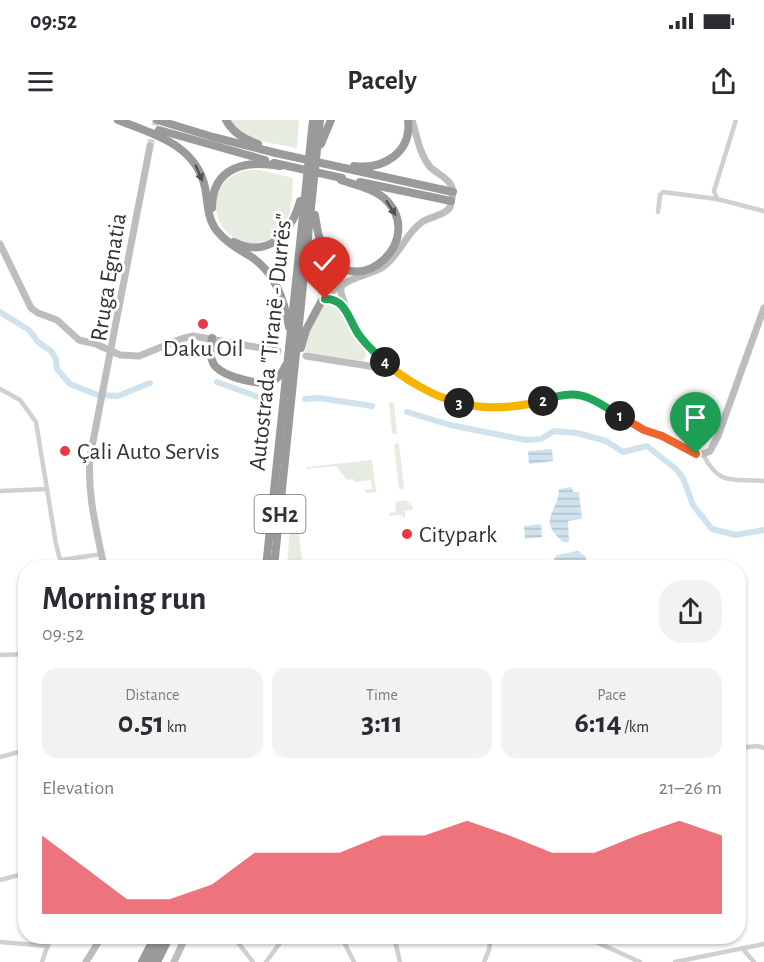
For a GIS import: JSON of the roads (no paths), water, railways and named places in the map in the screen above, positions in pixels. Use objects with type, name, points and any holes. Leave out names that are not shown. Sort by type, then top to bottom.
[{"type":"highway","points":[[118,120],[164,138],[178,146],[190,157],[202,177],[210,216],[215,228],[228,242],[261,265],[277,286],[286,311],[291,345]]},
{"type":"highway","points":[[130,120],[189,140],[274,164],[341,179],[452,197]]},
{"type":"highway","points":[[157,120],[213,137],[344,167],[452,197]]},
{"type":"highway","points":[[226,120],[241,137],[276,151]]},
{"type":"highway","points":[[307,120],[314,150]]},
{"type":"highway","name":"Autostrada \"Tiranë - Durrës\"","points":[[275,560],[313,203],[313,120]]},
{"type":"highway","name":"Autostrada \"Tiranë - Durrës\"","points":[[267,560],[291,345],[304,187],[320,120]]},
{"type":"highway","points":[[314,150],[331,120]]},
{"type":"highway","points":[[344,167],[373,166],[391,159],[400,152],[406,142],[410,120]]},
{"type":"highway","points":[[274,164],[236,167],[216,186],[212,200],[213,215],[220,230],[230,240],[253,248],[271,244],[279,239],[295,217],[304,187]]},
{"type":"highway","points":[[313,203],[323,247],[336,264],[359,271],[374,268],[386,259],[397,239],[398,221],[395,212],[379,195],[341,179]]},
{"type":"highway","points":[[292,393],[306,330],[321,302]]},
{"type":"highway","points":[[212,338],[211,356],[216,367],[225,373],[254,382],[277,379],[286,366],[289,356]]},
{"type":"highway","points":[[142,962],[151,944]]},
{"type":"highway","points":[[150,962],[159,944]]},
{"type":"highway","points":[[158,962],[166,944]]},
{"type":"main road","points":[[321,302],[333,290],[346,282],[384,266],[395,255],[414,228],[428,218],[447,211],[452,197],[449,182],[432,169],[423,155],[410,120]]},
{"type":"main road","name":"Rruga Egnatia","points":[[150,146],[111,352],[120,356],[139,356],[187,337],[212,338],[278,351]]},
{"type":"main road","points":[[0,244],[34,311],[57,320],[79,340],[96,344],[111,352],[90,457],[89,477],[91,504],[103,560]]},
{"type":"main road","points":[[346,282],[340,289],[349,316]]},
{"type":"main road","points":[[321,302],[325,299],[334,300],[345,309],[363,339],[369,356],[366,363],[359,366]]},
{"type":"main road","points":[[363,339],[394,370],[442,398],[487,408],[516,406],[543,401],[563,394],[580,394],[598,402],[644,430],[662,436],[696,454],[703,454],[710,451],[718,436],[764,308]]},
{"type":"main road","points":[[371,348],[375,356],[375,367]]},
{"type":"main road","points":[[306,356],[394,370]]},
{"type":"main road","points":[[86,962],[97,944]]},
{"type":"main road","points":[[174,962],[182,944]]},
{"type":"street","points":[[717,199],[714,191],[736,120]]},
{"type":"street","points":[[658,212],[660,195],[663,192],[717,199],[764,211]]},
{"type":"street","points":[[0,389],[20,400],[36,422],[61,560],[102,554]]},
{"type":"street","points":[[703,454],[712,471],[721,477],[764,481]]},
{"type":"street","points":[[0,491],[47,489]]},
{"type":"street","points":[[0,655],[18,654]]},
{"type":"street","points":[[746,747],[764,748]]},
{"type":"street","points":[[0,757],[18,752]]},
{"type":"street","points":[[0,880],[18,875]]},
{"type":"street","points":[[0,942],[18,944]]},
{"type":"street","points":[[24,944],[48,946],[42,962]]},
{"type":"street","points":[[239,944],[253,962]]},
{"type":"street","points":[[266,962],[279,944]]},
{"type":"street","points":[[345,944],[354,962]]},
{"type":"street","points":[[396,944],[400,962]]},
{"type":"street","points":[[484,962],[490,944]]},
{"type":"street","points":[[601,944],[640,962]]},
{"type":"street","points":[[675,962],[764,944]]},
{"type":"street","points":[[741,948],[754,962]]},
{"type":"water","points":[[552,449],[553,461],[529,464],[528,451]]},
{"type":"water","points":[[572,487],[573,492],[579,492],[582,519],[568,521],[569,542],[563,542],[551,528],[550,516],[558,498],[559,489]]},
{"type":"water","points":[[541,524],[542,537],[525,539],[524,526]]},
{"type":"water","points":[[578,551],[586,557],[586,560],[553,560],[557,555]]},
{"type":"waterway","points":[[0,312],[29,330],[38,342],[51,351],[56,359],[57,369],[70,384],[98,395],[118,396],[150,383]]},
{"type":"waterway","points":[[217,382],[261,398]]},
{"type":"waterway","points":[[305,399],[319,398],[372,406]]},
{"type":"waterway","points":[[407,412],[450,425],[526,440],[541,439],[554,431],[577,433],[606,441],[623,452],[647,446],[677,470],[683,478],[693,505],[712,529],[736,535],[764,530]]},
{"type":"tunnel","points":[[150,146],[156,120]]},
{"type":"place","name":"Daku Oil","points":[[203,324]]},
{"type":"place","name":"Çali Auto Servis","points":[[65,451]]},
{"type":"place","name":"Citypark","points":[[407,534]]}]
